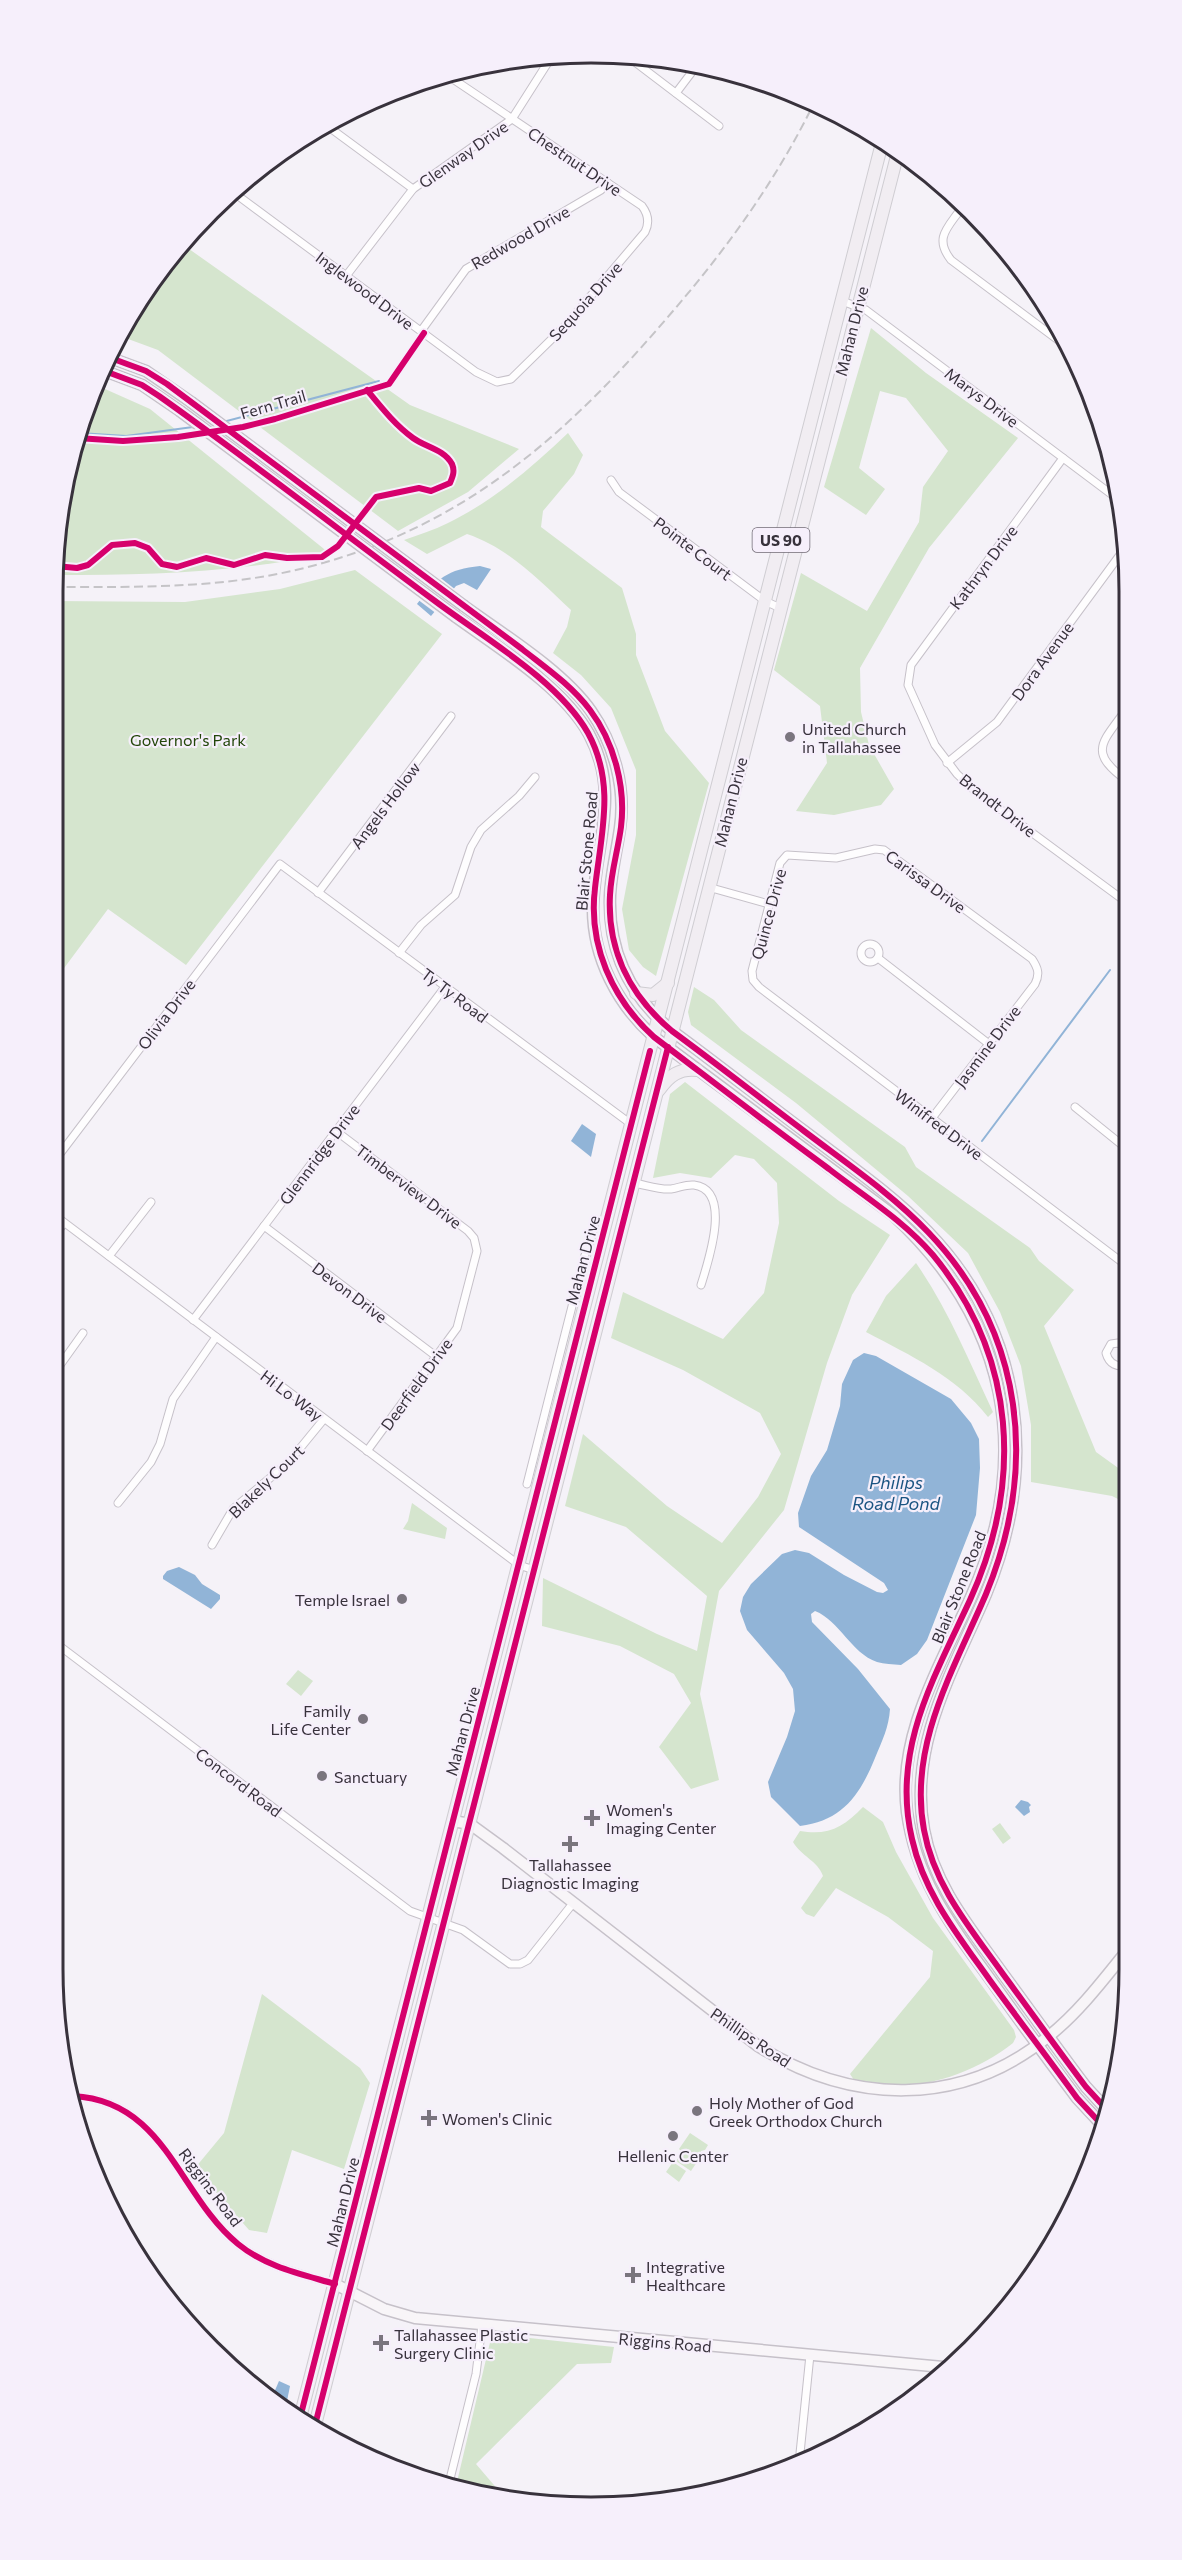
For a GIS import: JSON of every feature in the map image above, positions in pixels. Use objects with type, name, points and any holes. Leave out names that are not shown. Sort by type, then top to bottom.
[{"type":"main road","name":"Mahan Drive","points":[[302,2410],[519,1565],[571,1333],[669,982],[880,150]]},
{"type":"main road","name":"Mahan Drive","points":[[316,2419],[896,160]]},
{"type":"main road","name":"Blair Stone Road","points":[[116,360],[146,371],[191,402],[558,676],[591,711],[609,744],[619,777],[621,825],[610,893],[610,921],[620,965],[636,993],[659,1020],[672,1031],[908,1212],[929,1232],[966,1281],[999,1347],[1013,1405],[1017,1456],[1012,1512],[1000,1558],[928,1733],[922,1755],[921,1806],[930,1855],[953,1903],[1086,2087],[1101,2104]]},
{"type":"main road","name":"Blair Stone Road","points":[[110,373],[142,385],[180,411],[518,663],[567,703],[581,722],[598,754],[606,801],[593,909],[596,936],[605,970],[627,1008],[654,1037],[893,1215],[937,1261],[961,1295],[989,1356],[1002,1410],[1005,1447],[1000,1510],[987,1559],[922,1704],[908,1755],[907,1809],[918,1861],[938,1907],[1077,2098],[1097,2119]]},
{"type":"main road","points":[[792,497],[807,501]]},
{"type":"main road","points":[[518,663],[526,652]]},
{"type":"main road","points":[[742,692],[758,696]]},
{"type":"main road","points":[[606,801],[621,799]]},
{"type":"main road","points":[[596,936],[613,941]]},
{"type":"main road","points":[[636,993],[653,994],[669,982]]},
{"type":"main road","points":[[656,1093],[674,1074],[689,1069],[698,1070]]},
{"type":"main road","points":[[486,1696],[502,1698]]},
{"type":"main road","name":"Phillips Road","points":[[453,1821],[470,1824],[758,2046],[783,2061],[822,2079],[845,2085],[880,2090],[933,2087],[984,2074],[1020,2056],[1049,2036],[1076,2011],[1119,1961]]},
{"type":"main road","points":[[394,2051],[411,2055]]},
{"type":"main road","points":[[364,2168],[380,2174]]},
{"type":"main road","name":"Riggins Road","points":[[335,2284],[403,2316],[938,2367]]},
{"type":"street","name":"Glenway Drive","points":[[346,276],[413,189],[512,118],[546,65]]},
{"type":"street","points":[[640,66],[719,126]]},
{"type":"street","points":[[676,93],[691,73]]},
{"type":"street","name":"Chestnut Drive","points":[[456,81],[643,207]]},
{"type":"street","points":[[333,130],[413,189]]},
{"type":"street","name":"Redwood Drive","points":[[421,331],[466,269],[601,190],[607,182]]},
{"type":"street","name":"Inglewood Drive","points":[[240,197],[476,372],[491,381],[500,382]]},
{"type":"street","name":"Sequoia Drive","points":[[500,382],[511,379],[566,325],[645,232],[648,218],[643,207]]},
{"type":"street","points":[[958,212],[941,240],[951,260],[1053,337]]},
{"type":"street","name":"Marys Drive","points":[[842,301],[866,310],[1110,493]]},
{"type":"street","name":"Kathryn Drive","points":[[907,678],[911,664],[1064,459]]},
{"type":"street","name":"Pointe Court","points":[[611,480],[619,492],[765,601],[780,608]]},
{"type":"street","name":"Dora Avenue","points":[[947,763],[997,722],[1118,557]]},
{"type":"street","name":"Brandt Drive","points":[[907,678],[914,701],[935,746],[947,763],[974,789],[1119,897]]},
{"type":"street","name":"Angels Hollow","points":[[318,892],[452,717]]},
{"type":"street","points":[[1119,719],[1106,737],[1102,753],[1104,762],[1119,774]]},
{"type":"street","points":[[399,953],[420,925],[455,895],[471,847],[481,830],[519,796],[535,777]]},
{"type":"street","name":"Carissa Drive","points":[[792,854],[836,858],[875,849],[884,850],[1032,959],[1038,972]]},
{"type":"street","name":"Quince Drive","points":[[753,980],[753,971],[780,863],[787,855],[792,854]]},
{"type":"street","name":"Ty Ty Road","points":[[280,864],[631,1124]]},
{"type":"street","name":"Olivia Drive","points":[[63,1149],[280,864]]},
{"type":"street","points":[[708,887],[770,904]]},
{"type":"street","points":[[878,958],[989,1044]]},
{"type":"street","name":"Jasmine Drive","points":[[932,1118],[1035,984],[1038,972]]},
{"type":"street","name":"Winifred Drive","points":[[753,980],[759,987],[1119,1260]]},
{"type":"street","name":"Glennridge Drive","points":[[193,1320],[445,987]]},
{"type":"street","points":[[1075,1107],[1119,1143]]},
{"type":"street","name":"Timberview Drive","points":[[336,1131],[468,1231],[477,1246]]},
{"type":"street","points":[[634,1183],[668,1190],[696,1185],[712,1196],[716,1209],[711,1248],[701,1285]]},
{"type":"street","points":[[109,1256],[151,1202]]},
{"type":"street","name":"Hi Lo Way","points":[[64,1222],[519,1565],[534,1570]]},
{"type":"street","name":"Devon Drive","points":[[264,1226],[437,1358]]},
{"type":"street","name":"Deerfield Drive","points":[[367,1451],[457,1328],[476,1261],[477,1246]]},
{"type":"street","points":[[585,1255],[571,1333],[594,1341]]},
{"type":"street","points":[[63,1360],[83,1333]]},
{"type":"street","points":[[118,1503],[151,1462],[160,1444],[173,1399],[216,1337]]},
{"type":"street","points":[[1119,1344],[1111,1344],[1106,1353],[1108,1359],[1119,1366]]},
{"type":"street","points":[[527,1484],[552,1410],[575,1414]]},
{"type":"street","name":"Blakely Court","points":[[212,1545],[233,1509],[288,1463],[324,1419]]},
{"type":"street","name":"Concord Road","points":[[63,1649],[410,1911],[472,1936],[510,1964],[520,1964],[528,1960],[574,1902]]},
{"type":"street","name":"Riggins Road","points":[[79,2097],[118,2107],[149,2129],[218,2224],[251,2254],[277,2267],[335,2284]]},
{"type":"street","points":[[450,2478],[476,2374],[482,2325]]},
{"type":"street","points":[[800,2454],[810,2355]]},
{"type":"green space","points":[[189,249],[410,405],[519,449],[468,492],[398,531],[158,350],[127,339],[152,298]]},
{"type":"green space","points":[[871,328],[926,373],[1018,438],[929,548],[860,668],[861,712],[869,745],[894,789],[881,805],[834,815],[796,811],[827,763],[820,706],[774,670],[801,573],[867,611],[919,522],[923,487],[948,451],[906,398],[880,391],[859,468],[885,489],[866,515],[824,487]]},
{"type":"green space","points":[[103,389],[150,409],[329,553],[226,569],[63,575],[73,488],[91,421]]},
{"type":"green space","points":[[568,433],[583,455],[574,474],[543,511],[541,527],[622,588],[636,634],[636,655],[665,731],[709,783],[656,976],[643,967],[629,950],[622,909],[636,835],[636,770],[611,708],[581,675],[553,653],[567,627],[571,610],[523,566],[482,540],[467,534],[427,554],[404,540],[443,526],[481,505],[526,471]]},
{"type":"green space","name":"Governor's Park","points":[[355,570],[442,634],[186,965],[108,909],[63,970],[63,601],[185,602],[280,589]]},
{"type":"green space","points":[[694,987],[714,1000],[741,1030],[905,1147],[916,1167],[1030,1248],[1039,1261],[1074,1290],[1044,1326],[1096,1452],[1119,1469],[1119,1500],[1112,1496],[1031,1482],[1031,1425],[1021,1366],[1000,1312],[968,1253],[908,1196],[796,1103],[691,1025],[688,1012]]},
{"type":"green space","points":[[685,1082],[839,1201],[890,1235],[852,1295],[827,1363],[784,1510],[719,1591],[700,1694],[719,1780],[691,1789],[659,1747],[691,1703],[674,1674],[620,1646],[542,1626],[543,1578],[697,1651],[707,1596],[626,1527],[565,1506],[583,1434],[667,1506],[722,1543],[758,1497],[781,1454],[760,1413],[683,1370],[611,1338],[623,1292],[723,1339],[764,1293],[779,1223],[777,1183],[754,1159],[735,1155],[711,1178],[680,1173],[653,1178],[670,1094]]},
{"type":"green space","points":[[916,1263],[948,1317],[967,1355],[993,1412],[988,1417],[947,1378],[866,1332],[886,1296]]},
{"type":"green space","points":[[412,1503],[447,1528],[445,1539],[403,1529],[408,1521]]},
{"type":"green space","points":[[298,1670],[313,1681],[301,1696],[286,1684]]},
{"type":"green space","points":[[863,1807],[883,1822],[896,1852],[933,1918],[1014,2030],[1016,2037],[1013,2043],[996,2055],[958,2074],[938,2080],[896,2086],[854,2080],[850,2074],[930,1977],[933,1951],[888,1917],[836,1888],[814,1917],[806,1914],[801,1908],[823,1876],[817,1866],[793,1842],[800,1831],[827,1831],[842,1825]]},
{"type":"green space","points":[[1000,1823],[1011,1838],[1003,1844],[992,1829]]},
{"type":"green space","points":[[262,1994],[360,2068],[370,2083],[344,2169],[292,2150],[267,2233],[249,2230],[195,2168],[224,2133]]},
{"type":"green space","points":[[690,2133],[708,2145],[705,2150],[701,2151],[701,2156],[691,2171],[676,2161],[682,2152],[679,2149]]},
{"type":"green space","points":[[673,2162],[686,2171],[679,2182],[666,2172]]},
{"type":"green space","points":[[492,2334],[614,2347],[611,2363],[577,2364],[476,2464],[497,2488],[457,2480]]},
{"type":"water","points":[[480,566],[491,569],[477,590],[464,583],[456,586],[431,616],[417,604],[430,588],[444,577],[459,570]]},
{"type":"water","points":[[582,1124],[596,1134],[591,1157],[571,1141]]},
{"type":"water","name":"Philips Road Pond","points":[[864,1353],[876,1356],[951,1399],[971,1423],[979,1439],[980,1468],[976,1515],[927,1640],[917,1654],[901,1665],[880,1663],[868,1658],[832,1622],[815,1611],[811,1614],[812,1622],[858,1669],[890,1709],[883,1740],[856,1794],[838,1812],[815,1823],[800,1826],[771,1797],[768,1782],[795,1711],[793,1689],[784,1673],[747,1630],[740,1611],[743,1597],[751,1584],[782,1554],[795,1550],[809,1553],[877,1592],[883,1593],[888,1590],[884,1583],[799,1527],[798,1513],[811,1476],[827,1450],[840,1406],[842,1384],[853,1360]]},
{"type":"water","points":[[179,1567],[195,1575],[202,1584],[220,1595],[220,1599],[211,1609],[163,1579],[167,1571]]},
{"type":"water","points":[[1021,1800],[1031,1805],[1030,1812],[1024,1816],[1015,1807]]},
{"type":"water","points":[[279,2381],[290,2386],[287,2400],[275,2391]]},
{"type":"pier","points":[[438,576],[456,590],[437,614],[417,599]]},
{"type":"waterway","points":[[223,422],[379,381]]},
{"type":"waterway","points":[[87,434],[126,436],[193,427]]},
{"type":"waterway","points":[[982,1141],[1110,970]]},
{"type":"railway","points":[[63,587],[183,585],[280,574],[368,548],[420,526],[468,499],[513,468],[555,434],[635,355],[713,262],[750,212],[784,159],[810,111]]},
{"type":"cycle path","name":"Fern Trail","points":[[86,439],[123,441],[178,437],[243,427],[389,384],[424,333]]},
{"type":"cycle path","points":[[116,360],[146,371],[167,384],[522,649],[558,677],[583,701],[606,736],[620,781],[621,827],[613,869],[610,915],[617,953],[633,987],[644,1003],[672,1031],[868,1179],[914,1218],[960,1271],[985,1313],[1003,1358],[1013,1404],[1016,1451],[1013,1498],[1002,1546],[986,1594],[948,1679],[928,1738],[922,1768],[921,1799],[924,1830],[936,1870],[955,1906],[1086,2087],[1101,2104]]},
{"type":"cycle path","points":[[110,373],[142,385],[159,396],[519,661],[559,696],[588,733],[597,752],[602,771],[604,809],[595,888],[595,930],[606,970],[626,1006],[654,1037],[909,1231],[933,1255],[961,1294],[982,1335],[996,1378],[1003,1422],[1004,1466],[998,1511],[987,1556],[970,1600],[930,1686],[912,1745],[907,1775],[907,1806],[912,1839],[917,1859],[933,1895],[954,1929],[1077,2098],[1097,2119]]},
{"type":"cycle path","points":[[64,567],[77,568],[88,565],[112,545],[135,543],[148,548],[162,564],[177,567],[206,558],[234,565],[265,555],[287,558],[322,557],[338,546],[376,497],[419,488],[431,491],[450,483],[453,469],[449,459],[406,433],[388,416],[367,390]]},
{"type":"cycle path","points":[[316,2419],[668,1047]]},
{"type":"cycle path","points":[[302,2410],[650,1051]]},
{"type":"cycle path","points":[[79,2097],[104,2102],[130,2114],[150,2132],[217,2224],[238,2244],[260,2259],[284,2269],[335,2284]]},
{"type":"place","name":"United Church in Tallahassee","points":[[790,737]]},
{"type":"place","name":"Temple Israel","points":[[402,1599]]},
{"type":"place","name":"Family Life Center","points":[[363,1719]]},
{"type":"place","name":"Sanctuary","points":[[322,1776]]},
{"type":"place","name":"Women's Imaging Center","points":[[592,1818]]},
{"type":"place","name":"Tallahassee Diagnostic Imaging","points":[[570,1844]]},
{"type":"place","name":"Holy Mother of God Greek Orthodox Church","points":[[697,2111]]},
{"type":"place","name":"Women's Clinic","points":[[429,2118]]},
{"type":"place","name":"Hellenic Center","points":[[673,2136]]},
{"type":"place","name":"Integrative Healthcare","points":[[633,2275]]},
{"type":"place","name":"Tallahassee Plastic Surgery Clinic","points":[[381,2343]]}]
